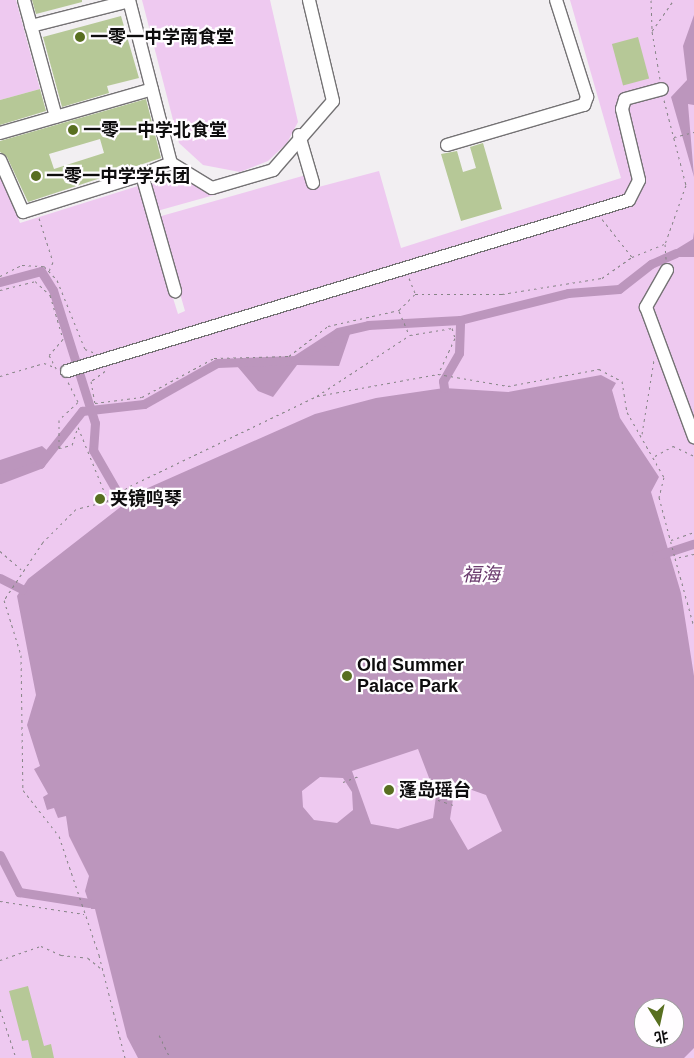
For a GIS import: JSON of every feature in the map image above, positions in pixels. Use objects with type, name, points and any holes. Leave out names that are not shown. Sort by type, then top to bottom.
[{"type":"street","points":[[24,0],[56,117]]},
{"type":"street","points":[[31,26],[129,0],[171,163],[212,188],[273,170],[299,135],[332,101],[309,0]]},
{"type":"street","points":[[447,145],[584,105],[587,98],[556,0]]},
{"type":"street","points":[[0,133],[152,89]]},
{"type":"street","points":[[64,373],[107,358],[630,200],[639,180],[622,109],[625,99],[662,89]]},
{"type":"street","points":[[299,135],[313,183]]},
{"type":"street","points":[[0,160],[23,212],[142,175],[171,163]]},
{"type":"street","points":[[142,175],[175,291]]},
{"type":"street","points":[[667,270],[646,307],[694,437]]},
{"type":"path","points":[[651,0],[652,31],[662,89],[686,185],[665,244],[667,270]]},
{"type":"path","points":[[652,31],[674,0]]},
{"type":"path","points":[[673,137],[694,132]]},
{"type":"path","points":[[38,207],[53,262],[49,271]]},
{"type":"path","points":[[595,212],[632,257]]},
{"type":"path","points":[[0,276],[22,265],[44,266],[49,271],[67,300],[86,349],[107,358],[105,373],[91,381],[95,403],[142,398],[214,358],[289,356],[328,326],[399,310],[415,294],[502,294],[602,278],[632,257],[665,244]]},
{"type":"path","points":[[406,269],[415,294]]},
{"type":"path","points":[[0,290],[35,281],[50,295],[63,339],[49,355],[54,366],[64,373]]},
{"type":"path","points":[[399,310],[410,335]]},
{"type":"path","points":[[125,1058],[103,971],[59,836],[23,790],[21,655],[4,600],[18,575],[76,509],[108,501],[130,486],[317,396],[410,335],[452,328],[455,338],[438,374]]},
{"type":"path","points":[[642,435],[660,344]]},
{"type":"path","points":[[0,376],[44,362],[64,373],[78,402],[59,420],[57,436],[59,448],[72,445],[78,427],[108,501]]},
{"type":"path","points":[[317,396],[438,374],[455,379],[508,386],[598,369],[622,381],[628,412],[664,477],[659,497],[694,627]]},
{"type":"path","points":[[654,456],[673,446],[694,456]]},
{"type":"path","points":[[670,540],[694,532]]},
{"type":"path","points":[[0,552],[22,570]]},
{"type":"path","points":[[675,558],[694,554]]},
{"type":"path","points":[[343,782],[361,775]]},
{"type":"path","points":[[432,798],[454,805]]},
{"type":"path","points":[[0,901],[84,914]]},
{"type":"path","points":[[0,960],[42,946],[61,955],[88,958],[103,971]]},
{"type":"path","points":[[0,1009],[16,1058]]},
{"type":"path","points":[[160,1035],[170,1058]]},
{"type":"shaded area","points":[[0,0],[16,0],[40,89],[0,100]]},
{"type":"shaded area","points":[[142,0],[270,0],[298,122],[287,143],[268,161],[240,172],[203,165],[179,143]]},
{"type":"shaded area","name":"福海","points":[[570,0],[694,0],[694,1058],[0,1058],[0,170],[20,223],[138,186],[178,314],[185,311],[158,217],[306,175],[311,189],[379,171],[401,248],[621,178]]},
{"type":"shaded area","points":[[172,172],[205,189],[225,192],[157,211],[147,177]]},
{"type":"water","points":[[694,15],[694,105],[688,104],[694,177],[671,97],[687,80],[683,46]]},
{"type":"water","points":[[694,232],[694,257],[677,257],[675,250],[693,239]]},
{"type":"water","points":[[352,328],[339,366],[297,365],[273,397],[258,391],[237,366],[237,362],[295,360],[338,332]]},
{"type":"water","name":"福海","points":[[601,375],[616,383],[612,390],[620,418],[659,477],[651,492],[681,593],[694,676],[694,1048],[684,1058],[138,1058],[127,1037],[95,909],[91,909],[85,891],[89,876],[69,836],[66,816],[58,818],[54,808],[47,810],[43,797],[48,794],[34,769],[40,766],[27,725],[36,695],[17,596],[28,579],[141,491],[315,414],[376,398],[444,388],[508,392]],"holes":[[[418,749],[436,796],[433,818],[398,829],[371,824],[352,771]],[[320,777],[343,778],[352,792],[353,810],[337,823],[314,820],[303,807],[302,791]],[[469,789],[486,795],[502,831],[468,850],[450,819],[453,799]]]},
{"type":"water","points":[[42,446],[49,452],[40,464],[0,479],[0,460]]},
{"type":"building","points":[[32,0],[82,0],[82,2],[36,14]]},
{"type":"building","points":[[121,16],[139,78],[107,86],[109,93],[62,107],[43,37]]},
{"type":"building","points":[[638,37],[649,79],[623,86],[612,44]]},
{"type":"building","points":[[40,89],[46,111],[0,125],[0,100]]},
{"type":"building","points":[[146,99],[161,158],[28,202],[7,157],[0,152],[0,141]],"holes":[[[100,139],[104,153],[54,169],[49,154]]]},
{"type":"building","points":[[483,143],[502,209],[461,221],[441,154],[457,151],[463,172],[476,168],[470,147]]},
{"type":"building","points":[[28,986],[44,1046],[51,1044],[54,1058],[32,1058],[28,1040],[22,1041],[9,991]]},
{"type":"waterway","points":[[0,479],[40,464],[82,411],[144,404],[217,363],[295,360],[338,332],[368,325],[460,320],[568,293],[619,289],[651,264],[676,253]]},
{"type":"waterway","points":[[0,282],[41,271],[53,290],[95,423],[93,450],[124,504]]},
{"type":"waterway","points":[[444,388],[443,381],[459,353],[460,320]]},
{"type":"waterway","points":[[656,556],[694,544]]},
{"type":"waterway","points":[[0,578],[22,589]]},
{"type":"waterway","points":[[0,855],[19,892],[89,903]]},
{"type":"place","name":"一零一中学南食堂","points":[[80,37]]},
{"type":"place","name":"一零一中学北食堂","points":[[73,130]]},
{"type":"place","name":"一零一中学学乐团","points":[[36,176]]},
{"type":"place","name":"夹镜鸣琴","points":[[100,499]]},
{"type":"place","name":"Old Summer Palace Park","points":[[347,676]]},
{"type":"place","name":"蓬岛瑶台","points":[[389,790]]}]
